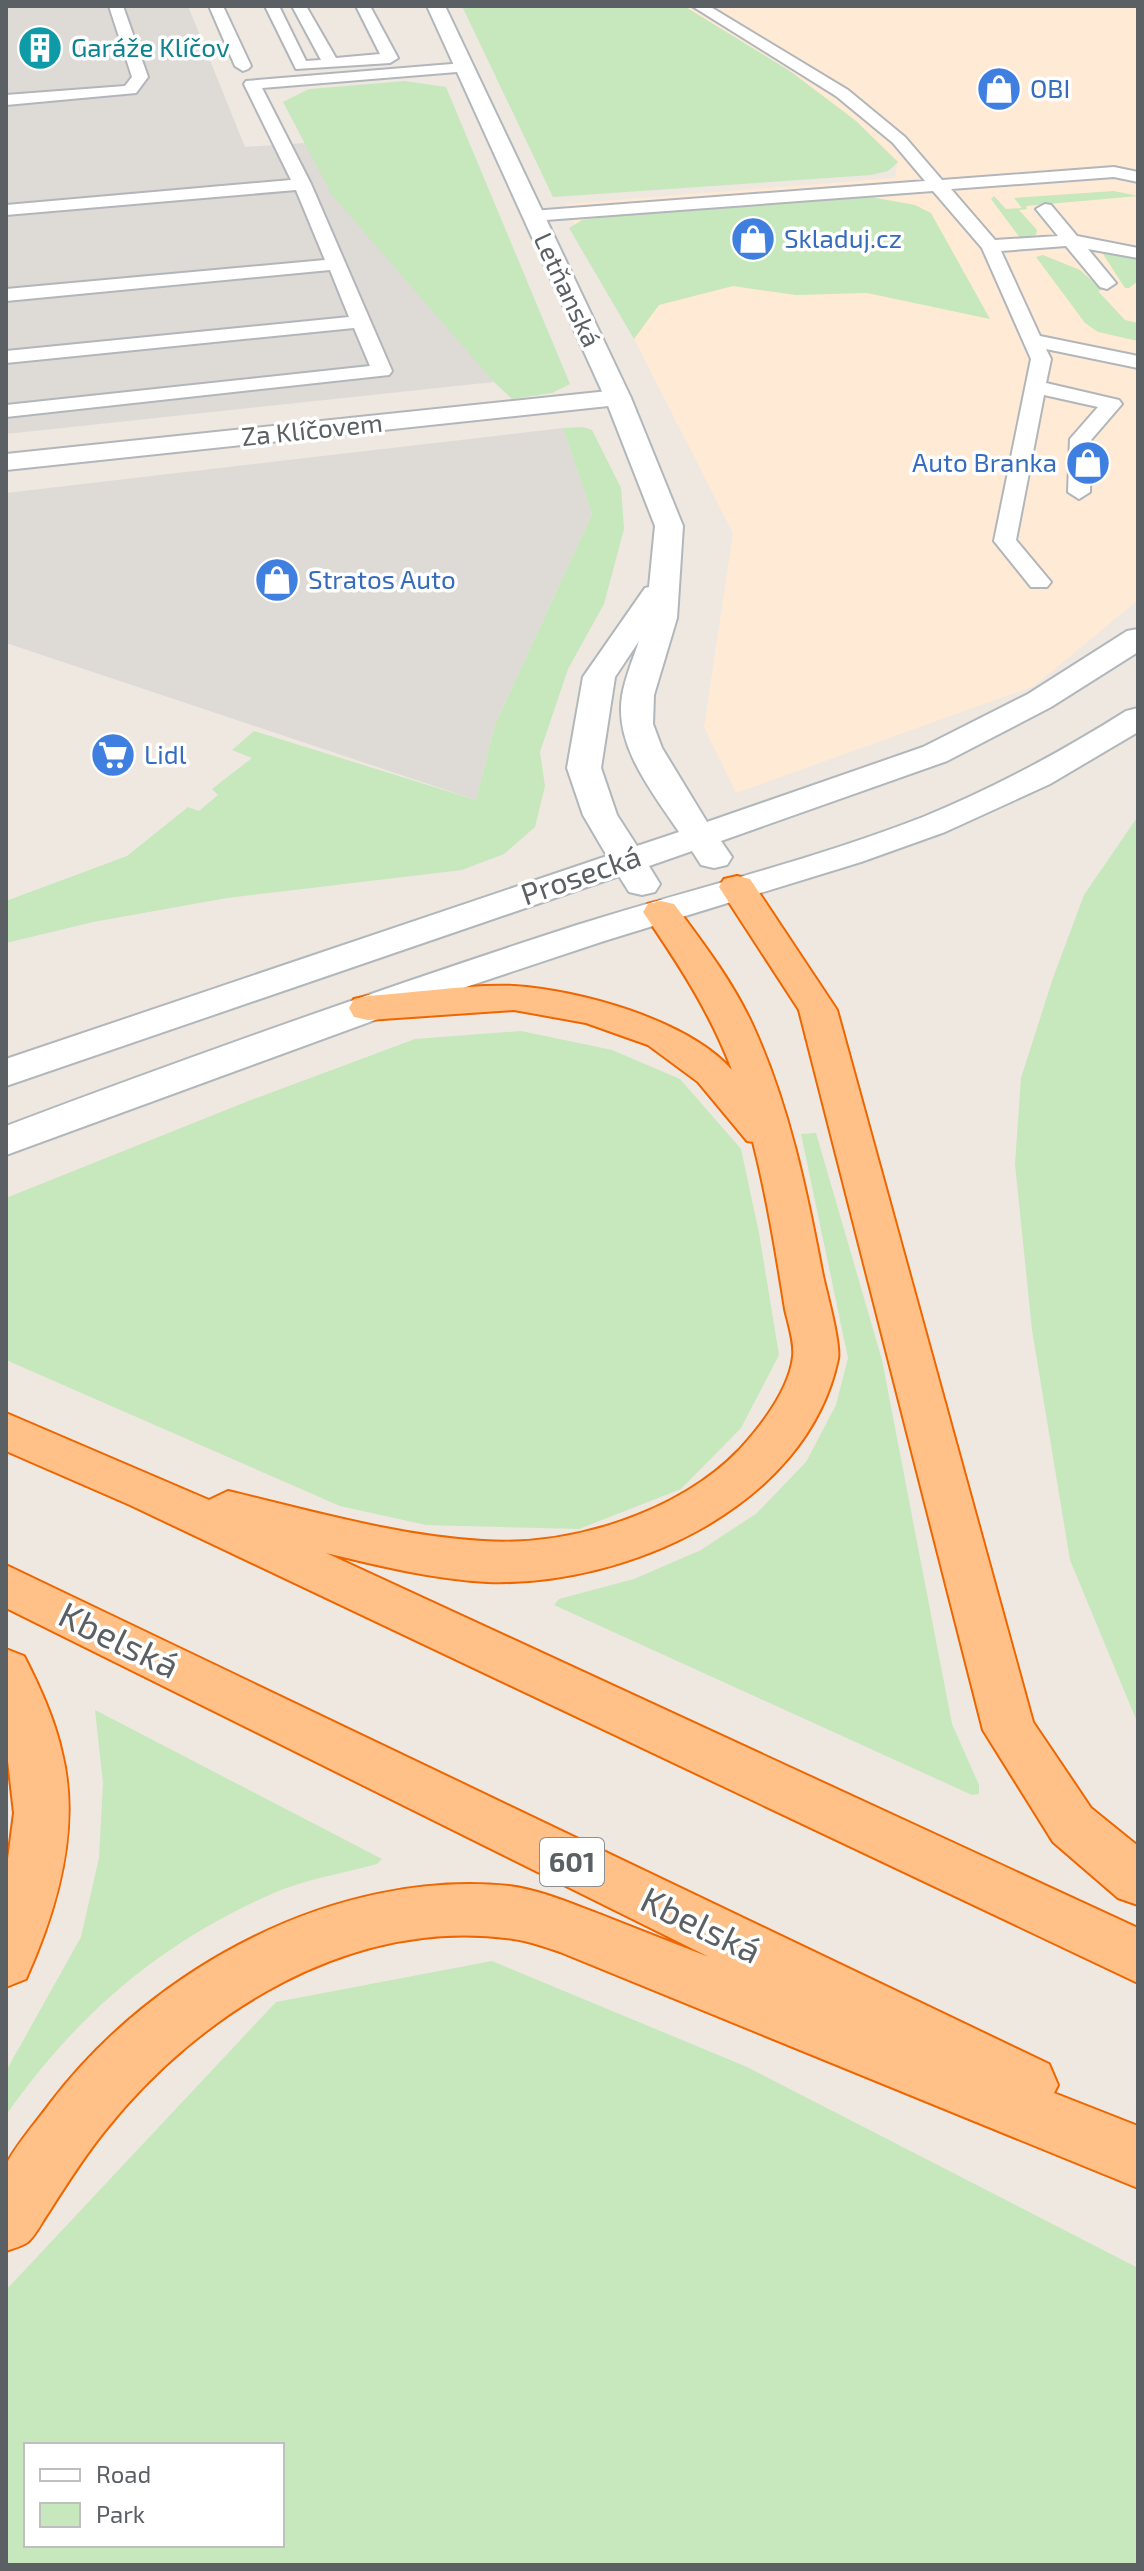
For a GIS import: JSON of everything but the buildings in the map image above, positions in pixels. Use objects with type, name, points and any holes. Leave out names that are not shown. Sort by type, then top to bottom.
[{"type":"highway","points":[[737,887],[818,1010],[1009,1730],[1072,1825],[1138,1880]]},
{"type":"highway","points":[[147,1492],[406,1550],[481,1562],[559,1557],[631,1541],[691,1513],[740,1481],[776,1439],[802,1397],[816,1356],[776,1149],[744,1054],[711,984],[661,912]]},
{"type":"highway","points":[[368,1008],[514,998],[593,1012],[648,1031],[662,1036],[712,1073],[776,1149]]},
{"type":"highway","points":[[6,1431],[147,1492],[1138,1956]]},
{"type":"highway","name":"Kbelská","points":[[6,1585],[1138,2138]]},
{"type":"highway","points":[[6,1671],[36,1753],[41,1813],[32,1890],[6,1960]]},
{"type":"highway","points":[[6,2220],[83,2109],[168,2022],[212,1989],[266,1960],[335,1934],[393,1918],[453,1910],[509,1912],[564,1927],[1138,2157]]},
{"type":"street","name":"Letňanská","points":[[436,6],[618,398],[669,526],[662,618],[638,695],[637,724],[645,748],[669,792],[737,887]]},
{"type":"street","name":"Za Klíčovem","points":[[6,462],[618,398]]},
{"type":"street","name":"Letňanská","points":[[661,912],[625,861],[600,815],[584,768],[599,677],[664,582]]},
{"type":"street","name":"Prosecká","points":[[6,1073],[933,755],[1010,718],[1076,681],[1138,638]]},
{"type":"street","name":"Prosecká","points":[[6,1141],[199,1066],[368,1008],[934,824],[1090,749],[1138,718]]},
{"type":"lane","points":[[6,100],[130,90],[140,77],[116,6]]},
{"type":"lane","points":[[216,6],[243,66]]},
{"type":"lane","points":[[272,6],[301,66],[390,58],[363,6]]},
{"type":"lane","points":[[299,6],[331,63]]},
{"type":"lane","points":[[699,6],[842,93],[899,140],[990,246],[1041,359],[1005,541],[1039,582]]},
{"type":"lane","points":[[6,411],[382,371],[302,184],[252,84],[464,68]]},
{"type":"lane","points":[[532,216],[1114,172],[1138,177]]},
{"type":"lane","points":[[6,210],[302,184]]},
{"type":"lane","points":[[1045,209],[1107,283]]},
{"type":"lane","points":[[990,246],[1071,240],[1138,253]]},
{"type":"lane","points":[[6,295],[336,264]]},
{"type":"lane","points":[[6,357],[361,322]]},
{"type":"lane","points":[[1035,341],[1138,362]]},
{"type":"lane","points":[[1036,387],[1112,404],[1081,439],[1079,492]]},
{"type":"shaded area","points":[[6,6],[188,6],[245,147],[305,143],[494,382],[6,434]]},
{"type":"shaded area","points":[[684,6],[1138,6],[1138,600],[1034,686],[736,793],[704,727],[733,533],[565,204],[895,178],[898,162],[856,121],[790,71]]},
{"type":"shaded area","points":[[563,428],[592,514],[495,725],[476,800],[6,643],[6,493]]},
{"type":"green space","points":[[462,6],[684,6],[790,71],[856,121],[898,162],[888,171],[871,175],[553,197]]},
{"type":"green space","points":[[405,81],[446,87],[570,384],[552,393],[512,399],[494,382],[332,195],[283,102],[309,89]]},
{"type":"green space","points":[[1114,191],[1138,196],[1026,206],[1027,209],[1019,210],[1037,230],[1036,235],[1020,238],[991,199],[994,196],[1006,209],[1022,208],[1014,198]]},
{"type":"green space","points":[[871,197],[915,205],[931,213],[990,319],[867,293],[796,295],[733,286],[659,305],[634,339],[569,228],[582,220],[604,217]]},
{"type":"green space","points":[[1101,251],[1138,259],[1138,281],[1125,288]]},
{"type":"green space","points":[[1043,255],[1080,270],[1102,290],[1098,291],[1125,320],[1138,323],[1138,341],[1098,332],[1085,323],[1036,257]]},
{"type":"green space","points":[[563,428],[592,430],[621,488],[624,529],[604,604],[568,669],[540,752],[545,786],[535,827],[504,854],[462,870],[227,898],[93,922],[6,943],[6,901],[127,856],[188,807],[199,811],[218,795],[212,789],[252,758],[232,750],[254,731],[476,800],[495,725],[592,514]]},
{"type":"green space","points":[[1138,816],[1138,1724],[1070,1560],[1032,1330],[1015,1164],[1021,1078],[1053,978],[1084,895]]},
{"type":"green space","points":[[521,1031],[612,1050],[680,1079],[741,1149],[759,1233],[779,1355],[741,1428],[681,1489],[579,1529],[426,1525],[340,1506],[6,1360],[6,1198],[251,1100],[415,1039]]},
{"type":"green space","points":[[816,1133],[882,1360],[952,1724],[979,1785],[979,1794],[972,1795],[554,1605],[559,1599],[634,1579],[701,1550],[757,1513],[806,1462],[836,1405],[848,1358],[801,1134]]},
{"type":"green space","points":[[95,1710],[382,1859],[377,1864],[276,1892],[195,1934],[159,1958],[125,1984],[62,2044],[6,2115],[6,2071],[81,1937],[99,1858],[103,1783]]},
{"type":"green space","points":[[492,1961],[747,2067],[1138,2268],[1138,2565],[6,2565],[6,2290],[276,2002]]},
{"type":"place","name":"Garáže Klíčov","points":[[40,48]]},
{"type":"place","name":"OBI","points":[[999,89]]},
{"type":"place","name":"Skladuj.cz","points":[[753,239]]},
{"type":"place","name":"Auto Branka","points":[[1088,463]]},
{"type":"place","name":"Stratos Auto","points":[[277,580]]},
{"type":"place","name":"Lidl","points":[[113,755]]}]
